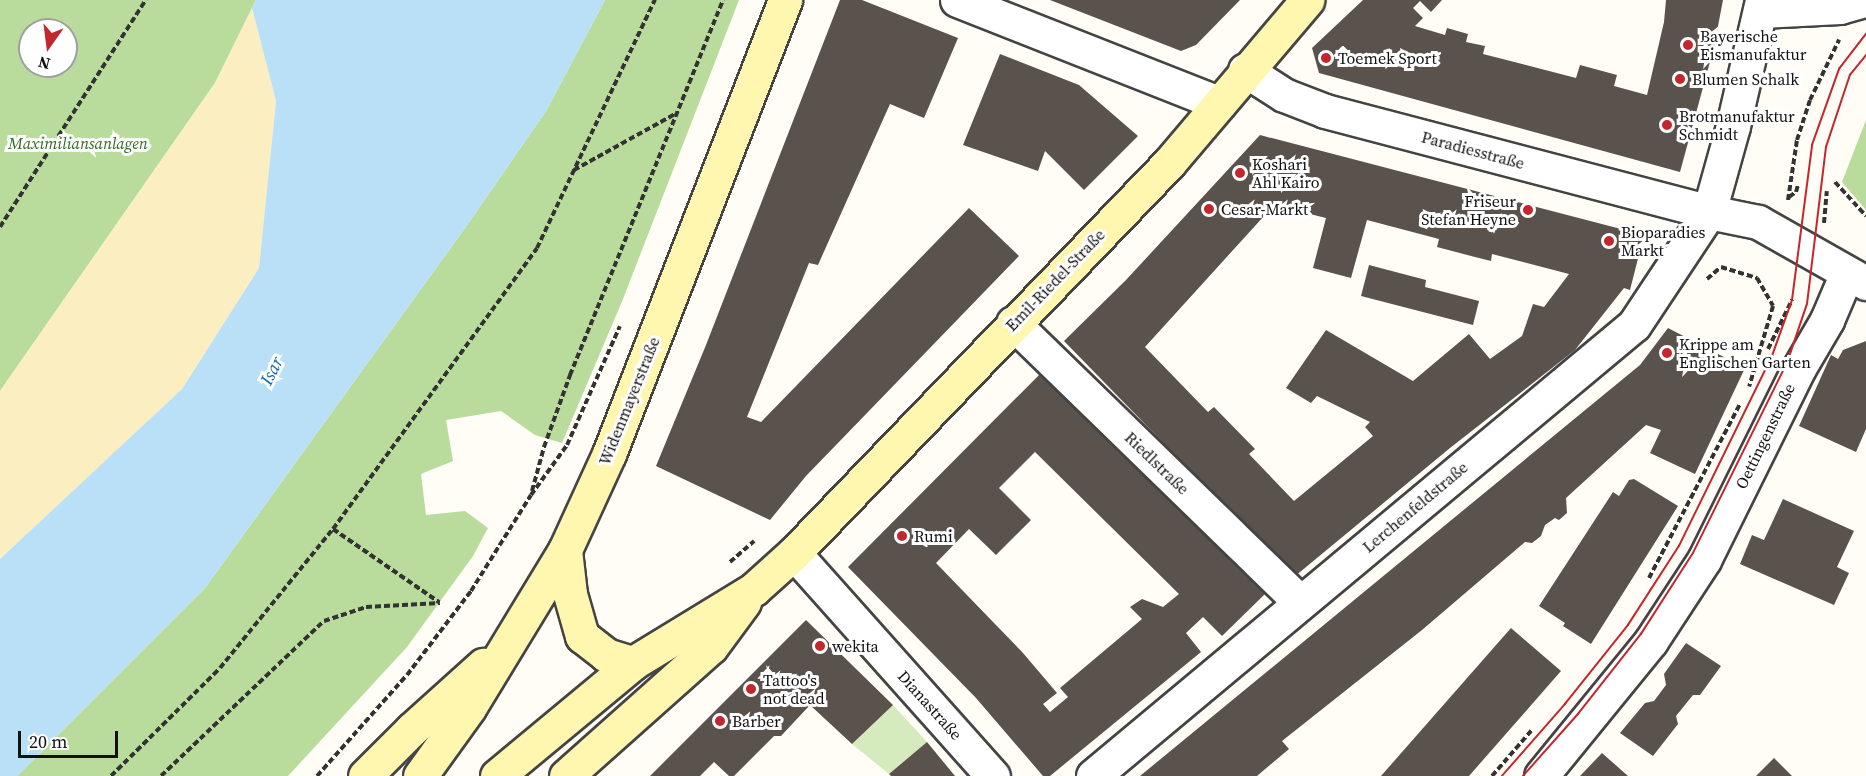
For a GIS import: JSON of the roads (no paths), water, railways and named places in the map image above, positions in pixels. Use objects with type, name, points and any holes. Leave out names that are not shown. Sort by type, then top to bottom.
[{"type":"main road","name":"Widenmayerstraße","points":[[420,776],[469,708],[504,646],[565,550],[609,454],[785,0]]},
{"type":"main road","name":"Emil-Riedel-Straße","points":[[794,553],[1169,163],[1245,70],[1307,0]]},
{"type":"main road","points":[[565,550],[570,594],[582,636],[606,655],[633,663]]},
{"type":"main road","points":[[497,776],[633,663],[754,589],[794,553]]},
{"type":"main road","points":[[566,776],[711,647],[754,589]]},
{"type":"main road","points":[[366,776],[412,729],[504,646]]},
{"type":"street","points":[[957,0],[1219,103]]},
{"type":"street","points":[[1709,212],[1761,6],[1840,7],[1862,1]]},
{"type":"street","name":"Paradiesstraße","points":[[1245,70],[1302,104],[1709,212]]},
{"type":"street","name":"Oettingenstraße","points":[[1541,776],[1652,641],[1704,560],[1799,368],[1827,320],[1856,278],[1758,222],[1709,212]]},
{"type":"street","name":"Lerchenfeldstraße","points":[[1093,776],[1634,326],[1709,212]]},
{"type":"street","name":"Riedlstraße","points":[[1013,323],[1300,602]]},
{"type":"street","name":"Dianastraße","points":[[794,553],[993,776]]},
{"type":"water","name":"Isar","points":[[256,0],[605,0],[546,111],[470,221],[205,588],[17,776],[0,776],[0,559],[182,389],[259,268],[276,101],[252,8]]},
{"type":"tram line","points":[[1502,776],[1565,704],[1628,625],[1679,546],[1772,356],[1792,300],[1812,145],[1839,69],[1866,34]]},
{"type":"tram line","points":[[1523,776],[1578,714],[1641,634],[1693,553],[1787,363],[1807,304],[1826,147],[1850,75],[1866,55]]},
{"type":"place","name":"Bayerische Eismanufaktur","points":[[1688,45]]},
{"type":"place","name":"Toemek Sport","points":[[1326,58]]},
{"type":"place","name":"Blumen Schalk","points":[[1680,79]]},
{"type":"place","name":"Brotmanufaktur Schmidt","points":[[1667,125]]},
{"type":"place","name":"Koshari Ahl Kairo","points":[[1240,173]]},
{"type":"place","name":"Cesar-Markt","points":[[1209,209]]},
{"type":"place","name":"Friseur Stefan Heyne","points":[[1528,210]]},
{"type":"place","name":"Bioparadies Markt","points":[[1609,241]]},
{"type":"place","name":"Krippe am Englischen Garten","points":[[1667,353]]},
{"type":"place","name":"Rumi","points":[[902,536]]},
{"type":"place","name":"wekita","points":[[820,646]]},
{"type":"place","name":"Tattoo's not dead","points":[[751,689]]},
{"type":"place","name":"Barber","points":[[720,721]]},
{"type":"park label","name":"Maximiliansanlagen","points":[[78,143]]}]
